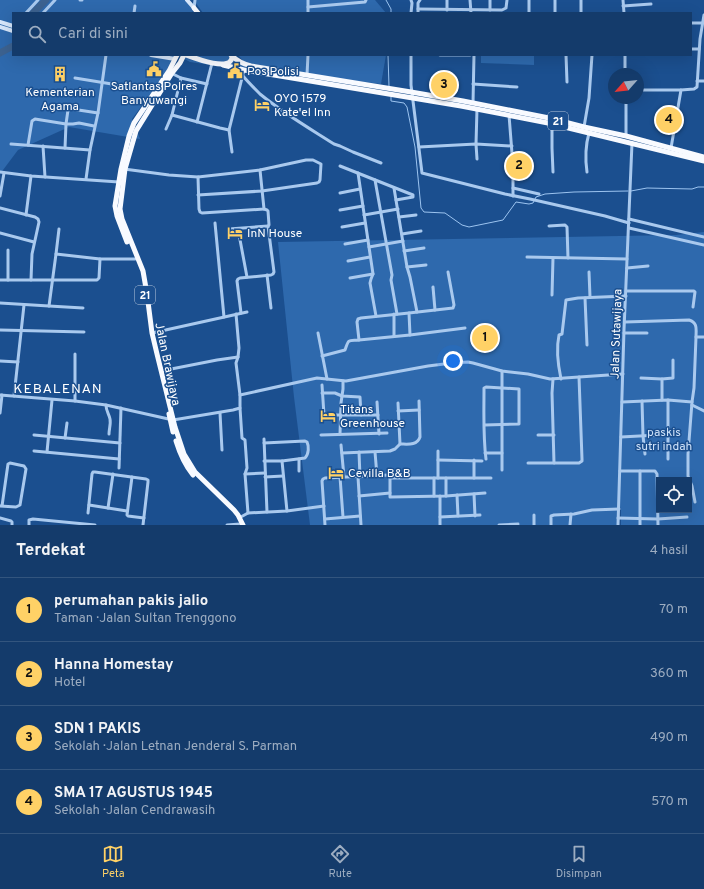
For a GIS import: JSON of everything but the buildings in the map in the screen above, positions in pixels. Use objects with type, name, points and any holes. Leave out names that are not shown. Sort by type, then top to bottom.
[{"type":"highway","name":"21","points":[[176,57],[184,56],[244,70],[473,104],[550,118],[626,136],[704,157]]},
{"type":"highway","name":"Jalan Brawijaya","points":[[170,72],[184,56]]},
{"type":"highway","name":"21","points":[[232,56],[243,64],[251,66],[307,75],[376,89]]},
{"type":"highway","points":[[223,65],[231,62],[232,56]]},
{"type":"highway","name":"Jalan Brawijaya","points":[[176,57],[170,72],[136,130],[119,182],[116,216],[140,272],[151,340],[172,420],[184,454],[195,472],[234,510],[241,525]]},
{"type":"highway","name":"21","points":[[412,95],[552,124],[704,161]]},
{"type":"highway","name":"Jalan Brawijaya","points":[[123,169],[120,214],[143,272],[152,333],[180,453],[188,468],[200,483],[227,506],[241,525]]},
{"type":"main road","points":[[187,0],[193,11]]},
{"type":"main road","points":[[0,22],[12,29]]},
{"type":"main road","points":[[0,27],[12,29]]},
{"type":"main road","points":[[164,56],[176,57]]},
{"type":"street","points":[[27,12],[38,0]]},
{"type":"street","points":[[44,12],[55,0]]},
{"type":"street","points":[[193,11],[195,0]]},
{"type":"street","points":[[308,0],[308,12]]},
{"type":"street","points":[[308,7],[365,2],[366,0]]},
{"type":"street","points":[[411,0],[411,12]]},
{"type":"street","points":[[420,0],[418,3],[418,11],[502,10],[507,6],[507,0]]},
{"type":"street","points":[[446,0],[446,10]]},
{"type":"street","points":[[470,0],[470,11]]},
{"type":"street","points":[[490,0],[490,10]]},
{"type":"street","points":[[529,0],[529,12]]},
{"type":"street","points":[[555,0],[555,12]]},
{"type":"street","points":[[581,0],[581,12]]},
{"type":"street","points":[[623,0],[624,12]]},
{"type":"street","points":[[623,6],[651,4]]},
{"type":"street","points":[[134,12],[135,6]]},
{"type":"street","points":[[644,90],[681,90],[697,87],[702,23],[704,15]]},
{"type":"street","points":[[692,23],[702,23]]},
{"type":"street","points":[[692,49],[700,49]]},
{"type":"street","points":[[86,179],[94,126],[98,113],[106,56]]},
{"type":"street","points":[[307,75],[308,56]]},
{"type":"street","points":[[411,56],[412,95],[422,173],[629,223]]},
{"type":"street","points":[[473,104],[474,56]]},
{"type":"street","points":[[566,56],[567,82]]},
{"type":"street","points":[[584,127],[589,98],[592,56]]},
{"type":"street","points":[[625,56],[625,68]]},
{"type":"street","points":[[699,59],[704,60]]},
{"type":"street","points":[[197,122],[212,63]]},
{"type":"street","points":[[232,152],[229,130],[244,70]]},
{"type":"street","points":[[170,72],[181,78],[207,84]]},
{"type":"street","points":[[243,76],[260,93],[289,115],[334,144],[381,163]]},
{"type":"street","points":[[75,78],[124,86]]},
{"type":"street","points":[[166,129],[172,115],[181,78]]},
{"type":"street","points":[[697,81],[704,81]]},
{"type":"street","points":[[473,84],[517,87]]},
{"type":"street","points":[[670,148],[681,90]]},
{"type":"street","points":[[626,104],[626,136]]},
{"type":"street","points":[[65,148],[66,124],[70,109],[98,113]]},
{"type":"street","points":[[477,109],[477,159]]},
{"type":"street","points":[[172,115],[229,130]]},
{"type":"street","points":[[509,115],[512,146],[513,196]]},
{"type":"street","points":[[28,145],[33,120],[37,119],[66,124],[79,123],[94,126]]},
{"type":"street","points":[[552,124],[553,172]]},
{"type":"street","points":[[586,172],[585,154],[588,133]]},
{"type":"street","name":"Jalan Sutawijaya","points":[[618,525],[624,322],[631,195],[632,143]]},
{"type":"street","points":[[11,144],[90,150]]},
{"type":"street","points":[[419,147],[476,144],[512,146]]},
{"type":"street","points":[[43,146],[45,177]]},
{"type":"street","points":[[123,169],[198,177],[260,170],[310,160],[319,162],[322,166],[320,180],[317,183],[262,191],[198,195]]},
{"type":"street","points":[[340,166],[413,195],[413,197],[396,200]]},
{"type":"street","points":[[260,170],[264,209]]},
{"type":"street","points":[[0,172],[31,176],[119,182]]},
{"type":"street","points":[[0,196],[4,173]]},
{"type":"street","points":[[358,173],[372,274],[370,283],[376,316]]},
{"type":"street","points":[[26,215],[31,176]]},
{"type":"street","points":[[198,177],[199,209],[202,213],[264,209],[268,211],[268,226],[274,272],[271,275],[238,279],[241,313]]},
{"type":"street","points":[[375,180],[392,275],[391,280],[395,314],[394,336]]},
{"type":"street","points":[[394,188],[404,251],[417,312]]},
{"type":"street","points":[[513,188],[539,194]]},
{"type":"street","points":[[340,193],[360,189]]},
{"type":"street","points":[[340,210],[363,206]]},
{"type":"street","points":[[0,208],[36,217],[38,219],[32,254],[31,280]]},
{"type":"street","points":[[364,215],[398,209]]},
{"type":"street","points":[[399,217],[416,214]]},
{"type":"street","points":[[629,218],[704,237]]},
{"type":"street","points":[[342,227],[365,223]]},
{"type":"street","points":[[215,224],[224,317]]},
{"type":"street","points":[[229,229],[268,226]]},
{"type":"street","points":[[549,226],[567,226],[568,258]]},
{"type":"street","points":[[629,228],[704,245]]},
{"type":"street","points":[[49,306],[59,229]]},
{"type":"street","points":[[238,229],[247,277]]},
{"type":"street","points":[[402,234],[421,231]]},
{"type":"street","points":[[0,234],[34,242]]},
{"type":"street","points":[[344,244],[368,240]]},
{"type":"street","points":[[369,247],[403,241]]},
{"type":"street","points":[[404,251],[424,248]]},
{"type":"street","points":[[8,250],[8,280]]},
{"type":"street","points":[[56,254],[100,259],[134,259]]},
{"type":"street","points":[[348,261],[370,257]]},
{"type":"street","points":[[527,257],[627,259]]},
{"type":"street","points":[[552,295],[553,258]]},
{"type":"street","points":[[0,280],[98,280],[100,259]]},
{"type":"street","points":[[407,267],[426,265]]},
{"type":"street","points":[[627,268],[648,266]]},
{"type":"street","points":[[359,340],[358,319],[453,308],[454,305],[448,272]]},
{"type":"street","points":[[589,272],[590,297]]},
{"type":"street","points":[[350,278],[372,274]]},
{"type":"street","points":[[266,275],[270,308]]},
{"type":"street","points":[[433,287],[436,310]]},
{"type":"street","points":[[626,291],[694,291],[696,292],[694,307]]},
{"type":"street","points":[[561,379],[558,367],[558,339],[559,335],[562,334],[565,301],[590,297],[626,296]]},
{"type":"street","points":[[585,298],[587,345]]},
{"type":"street","points":[[0,304],[83,308]]},
{"type":"street","points":[[14,396],[24,305]]},
{"type":"street","points":[[152,333],[248,312]]},
{"type":"street","points":[[409,313],[410,334]]},
{"type":"street","points":[[236,314],[239,348],[236,363],[240,395],[242,438],[245,440],[246,444],[247,468],[245,474],[248,513]]},
{"type":"street","points":[[624,322],[689,320],[696,324],[694,388],[688,454],[688,476],[692,486],[695,502]]},
{"type":"street","points":[[322,356],[343,352],[351,340],[465,328]]},
{"type":"street","points":[[0,330],[84,332]]},
{"type":"street","points":[[318,333],[327,379]]},
{"type":"street","points":[[624,333],[647,333]]},
{"type":"street","points":[[696,337],[704,337]]},
{"type":"street","points":[[75,354],[75,401]]},
{"type":"street","points":[[161,371],[238,357]]},
{"type":"street","points":[[641,378],[673,378],[673,360]]},
{"type":"street","points":[[0,361],[18,362]]},
{"type":"street","points":[[240,395],[317,378],[343,381],[428,366],[468,362],[502,371],[553,379],[623,374]]},
{"type":"street","points":[[502,371],[502,470]]},
{"type":"street","points":[[528,463],[579,462],[582,460],[579,377]]},
{"type":"street","points":[[553,379],[554,463]]},
{"type":"street","points":[[662,379],[662,400]]},
{"type":"street","points":[[340,434],[343,381]]},
{"type":"street","points":[[322,386],[324,415],[378,416]]},
{"type":"street","points":[[484,425],[518,425],[519,389],[484,388],[484,425],[486,459]]},
{"type":"street","points":[[322,393],[343,392],[361,398],[361,415]]},
{"type":"street","points":[[0,413],[1,395],[106,405],[172,420],[220,413],[240,408]]},
{"type":"street","points":[[47,452],[52,400]]},
{"type":"street","points":[[668,400],[668,459]]},
{"type":"street","points":[[622,402],[668,400],[692,403],[704,411]]},
{"type":"street","points":[[342,453],[393,450],[400,444],[418,442],[420,437],[419,401]]},
{"type":"street","points":[[642,401],[645,454]]},
{"type":"street","points":[[377,402],[379,434]]},
{"type":"street","points":[[398,403],[400,444]]},
{"type":"street","points":[[106,405],[106,411],[110,417],[109,434]]},
{"type":"street","points":[[119,468],[121,408]]},
{"type":"street","points":[[398,411],[419,410]]},
{"type":"street","points":[[220,413],[222,450]]},
{"type":"street","points":[[65,438],[67,423]]},
{"type":"street","points":[[321,435],[386,433]]},
{"type":"street","points":[[34,435],[120,443]]},
{"type":"street","points":[[538,435],[554,435]]},
{"type":"street","points":[[621,437],[658,435]]},
{"type":"street","points":[[264,461],[282,461],[305,458],[307,456],[308,445],[306,442],[264,441],[264,461],[267,512]]},
{"type":"street","points":[[341,445],[343,517]]},
{"type":"street","points":[[34,451],[119,459]]},
{"type":"street","points":[[438,451],[438,478]]},
{"type":"street","points":[[359,452],[359,496],[361,525]]},
{"type":"street","points":[[375,452],[377,476]]},
{"type":"street","points":[[485,453],[502,453]]},
{"type":"street","points":[[299,459],[299,471]]},
{"type":"street","points":[[438,460],[482,460]]},
{"type":"street","points":[[474,460],[474,478]]},
{"type":"street","points":[[282,461],[287,511]]},
{"type":"street","points":[[10,463],[24,466],[26,468],[20,505],[16,507],[1,506],[8,464],[10,463]]},
{"type":"street","points":[[620,471],[655,471],[657,474],[658,525]]},
{"type":"street","points":[[640,471],[640,525]]},
{"type":"street","points":[[88,513],[92,473],[95,472],[146,478],[148,482],[143,525]]},
{"type":"street","points":[[108,508],[113,474]]},
{"type":"street","points":[[245,474],[283,476]]},
{"type":"street","points":[[325,525],[325,519],[320,506],[322,481],[325,478],[388,476],[390,478],[491,478]]},
{"type":"street","points":[[132,477],[126,514],[127,516],[144,518]]},
{"type":"street","points":[[390,478],[390,497],[446,496],[485,493]]},
{"type":"street","points":[[434,478],[434,496]]},
{"type":"street","points":[[446,478],[446,496]]},
{"type":"street","points":[[359,496],[390,493]]},
{"type":"street","points":[[474,494],[475,516]]},
{"type":"street","points":[[457,495],[458,516]]},
{"type":"street","points":[[440,496],[440,525]]},
{"type":"street","points":[[89,505],[127,510]]},
{"type":"street","points":[[239,518],[248,513],[287,511],[320,506]]},
{"type":"street","points":[[551,525],[551,516],[554,515],[577,514],[592,510],[619,509]]},
{"type":"street","points":[[570,525],[571,514]]},
{"type":"street","points":[[440,517],[480,515]]},
{"type":"street","points":[[534,515],[534,525]]},
{"type":"street","points":[[325,519],[360,516]]},
{"type":"street","points":[[0,518],[11,521],[12,525]]},
{"type":"street","points":[[499,525],[518,524],[518,518]]},
{"type":"street","points":[[618,518],[687,518]]},
{"type":"street","points":[[28,525],[30,520],[33,519],[94,525]]},
{"type":"street","points":[[227,525],[241,525]]},
{"type":"green space","points":[[0,0],[187,0],[194,8],[192,12],[12,12],[12,56],[176,56],[173,63],[132,119],[140,139],[69,127],[18,150],[0,174]]},
{"type":"green space","points":[[195,0],[375,0],[385,12],[202,12]]},
{"type":"green space","points":[[179,56],[236,56],[248,70],[190,62]]},
{"type":"green space","points":[[239,56],[386,56],[381,84],[249,68]]},
{"type":"green space","points":[[481,56],[534,56],[534,65],[481,63]]},
{"type":"green space","name":"paskis sutri indah","points":[[704,232],[704,525],[621,525],[621,507],[617,525],[310,525],[294,397],[278,242],[676,235]]},
{"type":"waterway","points":[[34,12],[46,0]]},
{"type":"waterway","points":[[386,0],[391,12]]},
{"type":"waterway","points":[[0,53],[12,47]]},
{"type":"waterway","points":[[388,56],[389,86]]},
{"type":"waterway","points":[[391,97],[391,101],[404,103],[407,107],[415,147],[421,208],[424,212],[445,213],[462,225],[469,227],[503,220],[516,202],[529,204],[533,203],[536,197],[545,194],[628,191]]},
{"type":"waterway","points":[[631,191],[647,188],[692,189],[704,187]]},
{"type":"place","name":"Satlantas Polres Banyuwangi","points":[[154,69]]},
{"type":"place","name":"Pos Polisi","points":[[235,71]]},
{"type":"place","name":"Kementerian Agama","points":[[60,74]]},
{"type":"place","name":"SDN 1 PAKIS","points":[[444,85]]},
{"type":"place","name":"OYO 1579 Kate'el Inn","points":[[262,105]]},
{"type":"place","name":"SMA 17 AGUSTUS 1945","points":[[669,120]]},
{"type":"place","name":"Hanna Homestay","points":[[519,166]]},
{"type":"place","name":"InN House","points":[[235,233]]},
{"type":"place","name":"perumahan pakis jalio","points":[[485,338]]},
{"type":"place","name":"Titans Greenhouse","points":[[328,416]]},
{"type":"place","name":"Cevilla B&B","points":[[336,473]]},
{"type":"district","name":"KEBALENAN","points":[[58,388]]}]
